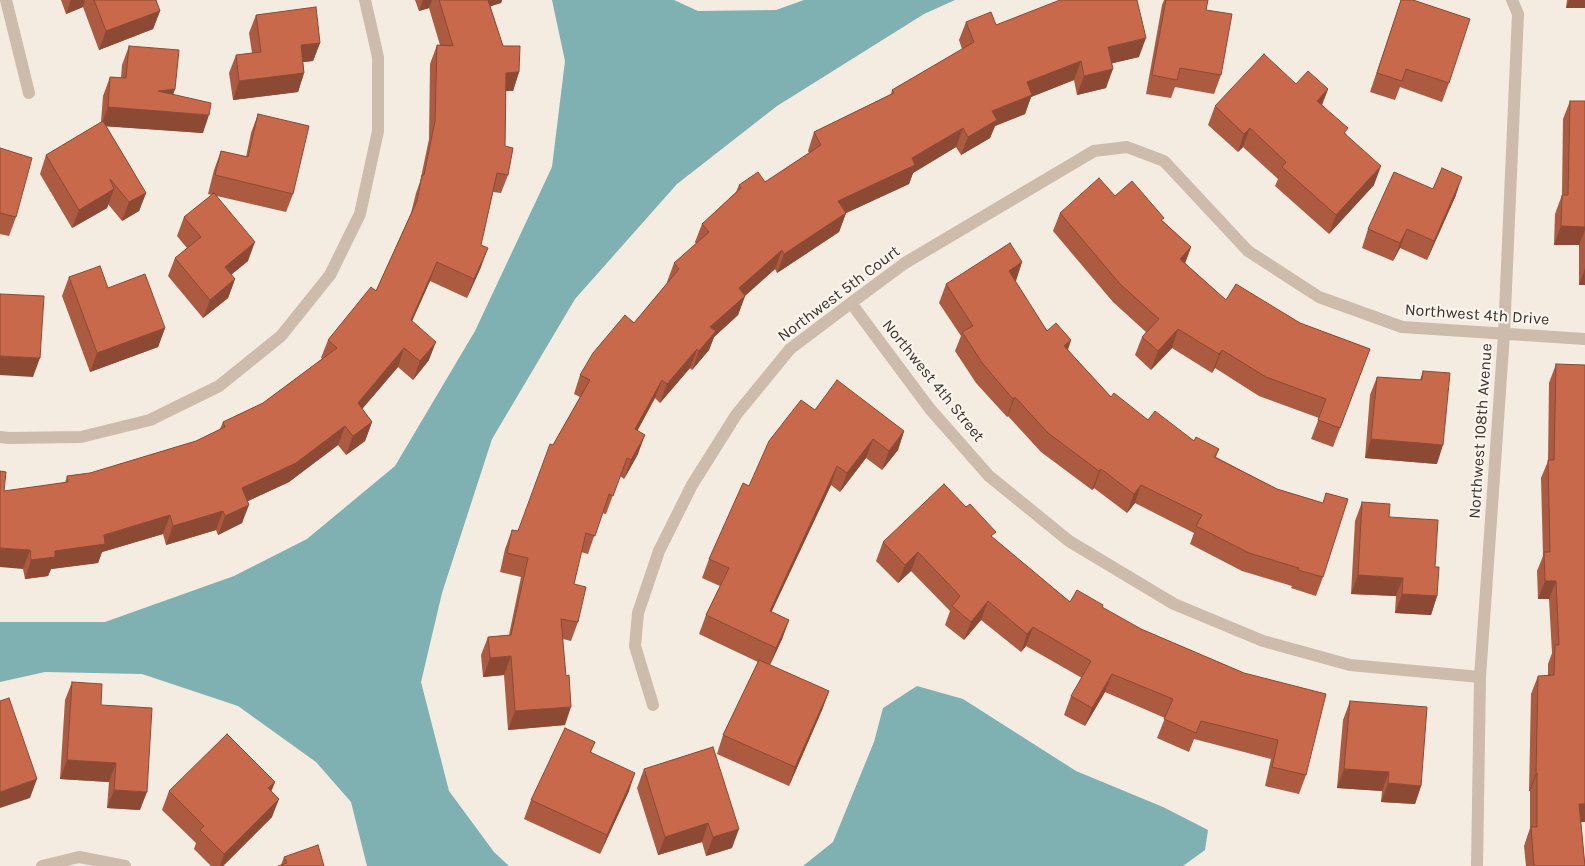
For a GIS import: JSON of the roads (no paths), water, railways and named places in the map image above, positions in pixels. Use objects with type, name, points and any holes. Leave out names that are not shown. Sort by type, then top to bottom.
[{"type":"street","points":[[6,0],[29,93]]},
{"type":"street","points":[[0,437],[72,437],[90,435],[150,420],[219,386],[281,336],[330,275],[360,214],[378,131],[378,57],[365,0]]},
{"type":"street","name":"Northwest 108th Avenue","points":[[1476,866],[1480,677],[1504,334],[1518,14],[1512,0]]},
{"type":"street","name":"Northwest 4th Drive","points":[[1127,147],[1164,161],[1248,251],[1319,297],[1402,327],[1585,339]]},
{"type":"street","name":"Northwest 5th Court","points":[[653,706],[635,646],[638,613],[659,551],[692,485],[736,415],[790,349],[905,263],[1094,151],[1127,147]]},
{"type":"street","name":"Northwest 4th Street","points":[[851,303],[930,409],[989,476],[1069,541],[1174,604],[1263,642],[1350,665],[1480,677]]},
{"type":"street","points":[[42,866],[79,857],[124,866]]},
{"type":"water","points":[[552,0],[674,0],[698,11],[776,10],[804,0],[955,0],[924,14],[777,106],[677,184],[575,299],[492,439],[442,593],[421,682],[449,791],[494,852],[509,866],[367,866],[351,802],[316,762],[238,706],[142,674],[45,672],[0,682],[0,622],[105,622],[234,576],[307,539],[395,466],[475,331],[552,167],[565,61]]},
{"type":"water","points":[[917,686],[963,699],[1076,771],[1163,807],[1208,830],[1205,850],[1183,866],[803,866],[833,842],[874,742],[883,708]]}]
